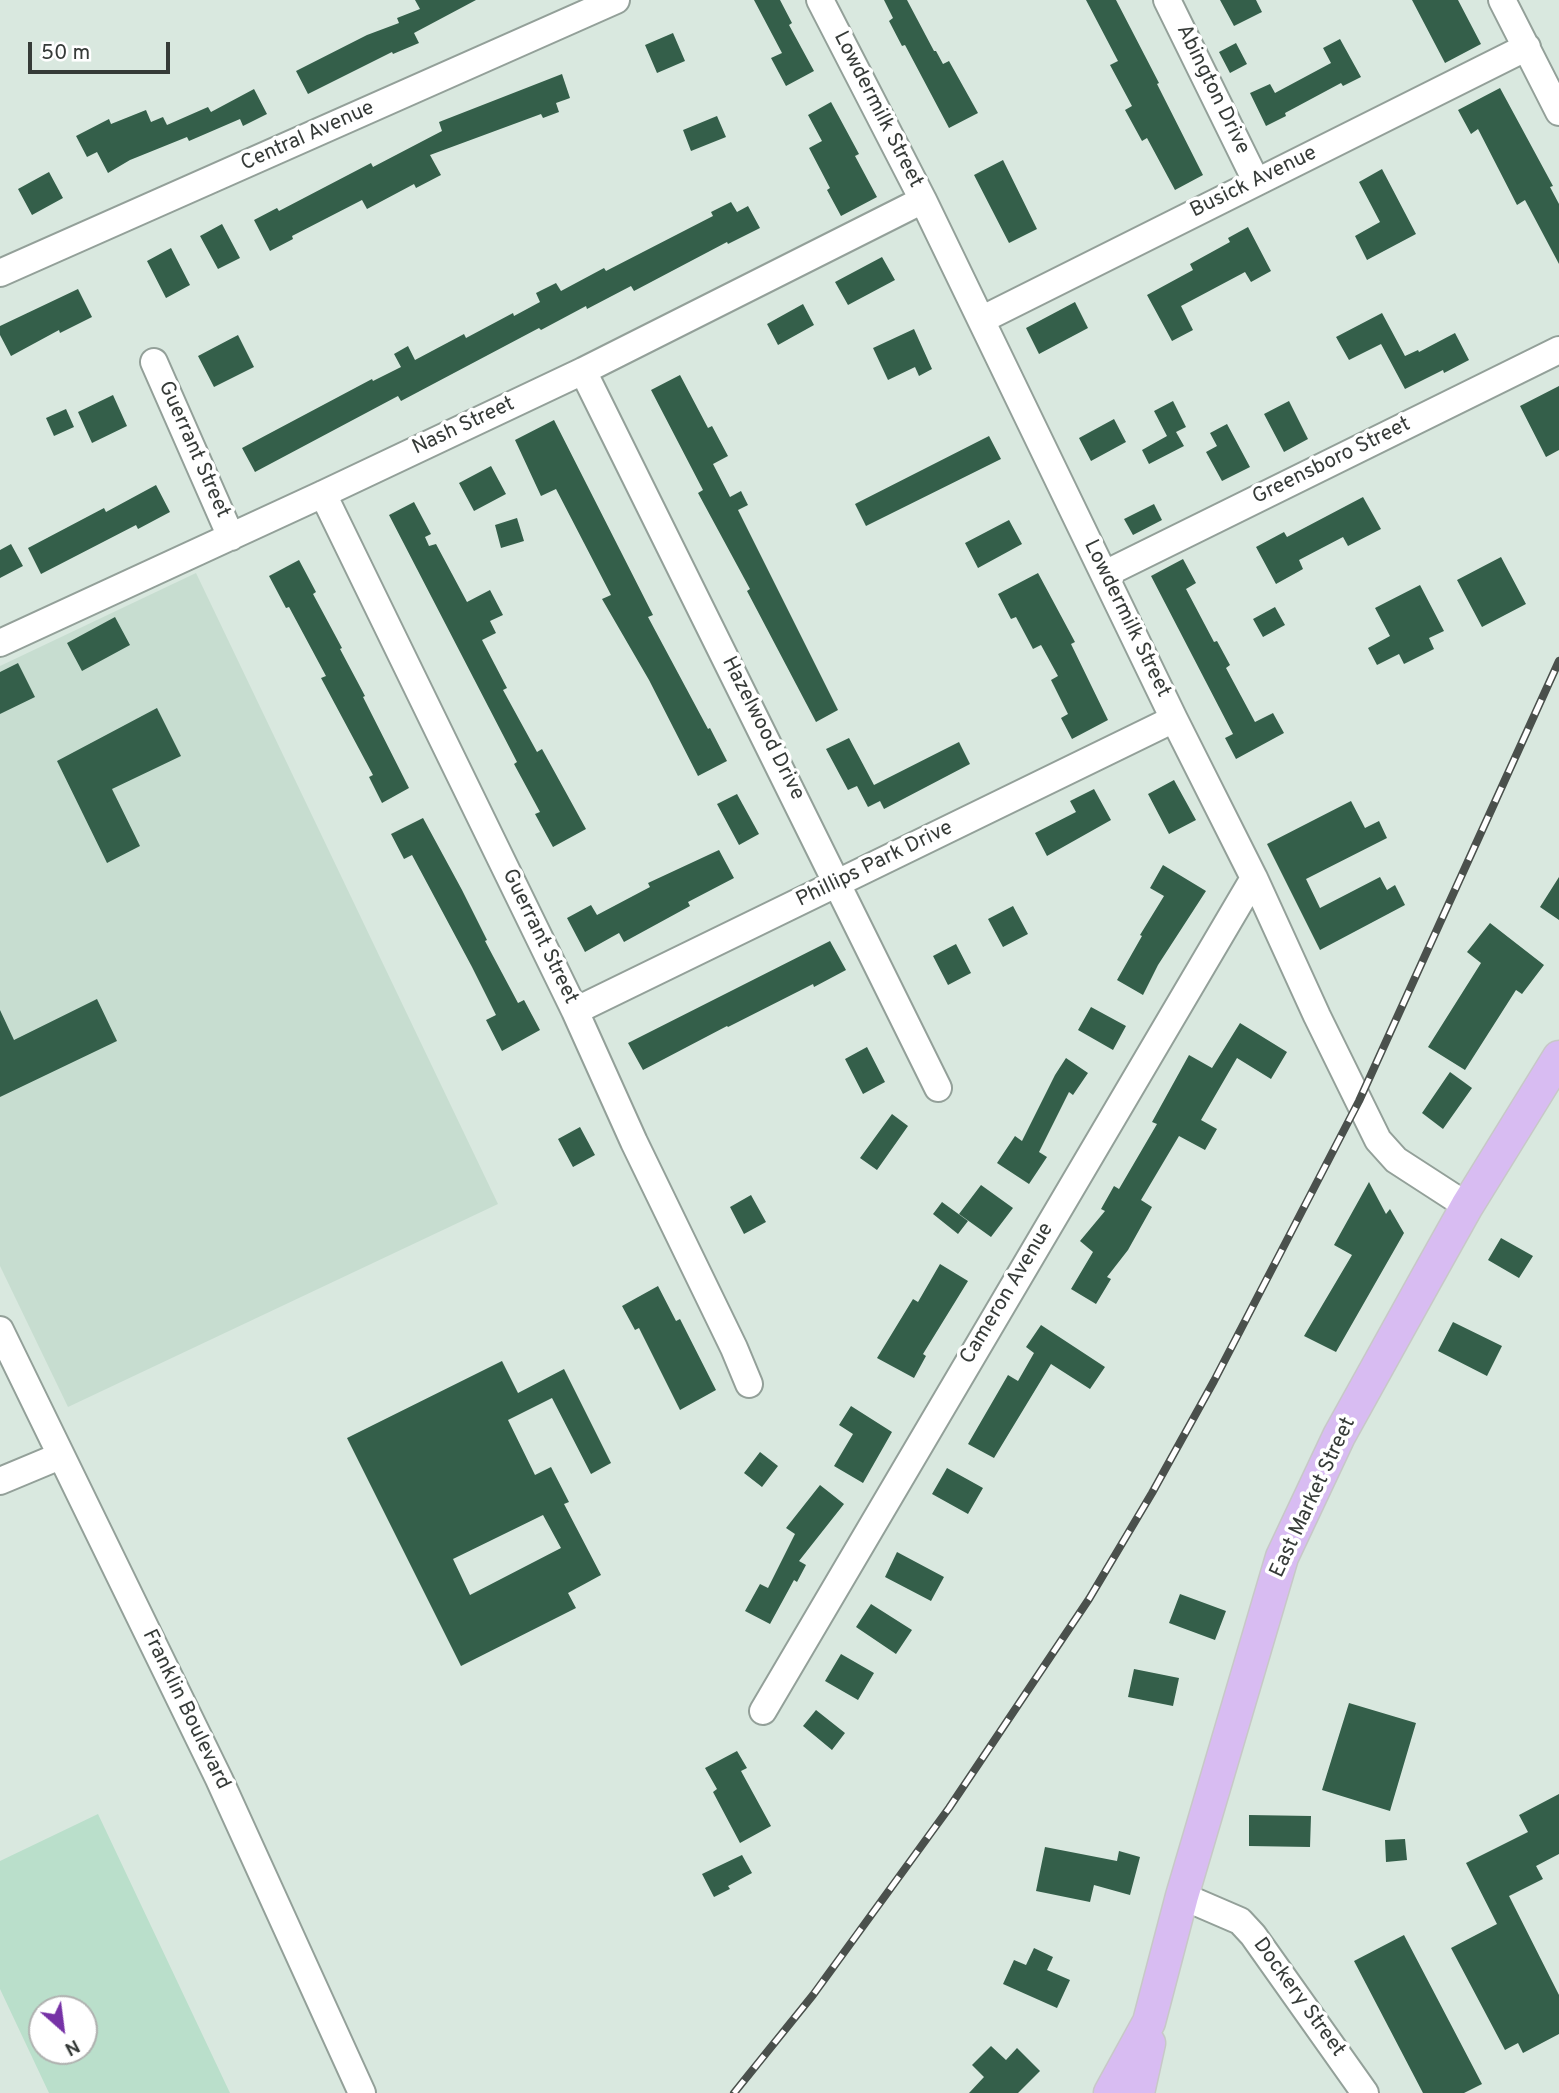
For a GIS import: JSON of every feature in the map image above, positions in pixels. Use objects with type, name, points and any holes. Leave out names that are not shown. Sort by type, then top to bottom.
[{"type":"main road","name":"East Market Street","points":[[1110,2093],[1149,2022],[1182,1896],[1282,1557],[1339,1436],[1467,1206],[1559,1057]]},
{"type":"main road","points":[[1138,2093],[1149,2052],[1149,2022]]},
{"type":"street","name":"Central Avenue","points":[[0,273],[616,0]]},
{"type":"street","name":"Lowdermilk Street","points":[[820,0],[923,200],[1174,719],[1254,878],[1378,1140],[1396,1160],[1467,1206]]},
{"type":"street","name":"Abington Drive","points":[[1167,0],[1256,181]]},
{"type":"street","points":[[1502,0],[1559,112]]},
{"type":"street","name":"Busick Avenue","points":[[981,320],[1527,47]]},
{"type":"street","name":"Nash Street","points":[[0,643],[323,495],[583,371],[923,200]]},
{"type":"street","name":"Greensboro Street","points":[[1105,574],[1559,350]]},
{"type":"street","name":"Guerrant Street","points":[[154,362],[231,537]]},
{"type":"street","name":"Hazelwood Drive","points":[[583,371],[938,1088]]},
{"type":"street","name":"Guerrant Street","points":[[323,495],[575,1011],[634,1142],[734,1348],[748,1384]]},
{"type":"street","name":"Phillips Park Drive","points":[[575,1011],[1174,719]]},
{"type":"street","name":"Cameron Avenue","points":[[763,1711],[1254,878]]},
{"type":"street","name":"Franklin Boulevard","points":[[0,1330],[219,1779],[362,2093]]},
{"type":"street","points":[[0,1481],[60,1456]]},
{"type":"street","name":"Dockery Street","points":[[1182,1896],[1240,1921],[1253,1935],[1365,2093]]},
{"type":"shaded area","points":[[196,573],[498,1204],[68,1407],[0,1266],[0,666]]},
{"type":"shaded area","points":[[98,1814],[230,2093],[49,2093],[36,2065],[98,2065],[98,1995],[28,1995],[28,2048],[0,1989],[0,1861]]},
{"type":"building","points":[[415,0],[476,0],[414,33],[419,43],[393,54],[392,52],[308,94],[296,71],[367,35],[399,23],[397,18],[420,9]]},
{"type":"building","points":[[754,0],[780,0],[792,23],[789,25],[814,71],[786,86],[771,58],[782,53]]},
{"type":"building","points":[[884,0],[907,0],[934,51],[943,64],[949,61],[978,113],[949,128],[905,45],[902,46],[889,21],[893,18]]},
{"type":"building","points":[[1086,0],[1116,0],[1203,175],[1175,190],[1147,138],[1142,141],[1125,110],[1132,106],[1110,65],[1118,61]]},
{"type":"building","points":[[1220,0],[1256,0],[1262,12],[1234,26]]},
{"type":"building","points":[[1412,0],[1458,0],[1481,44],[1445,63]]},
{"type":"building","points":[[673,33],[685,61],[657,73],[645,45]]},
{"type":"building","points":[[1340,39],[1361,77],[1343,86],[1341,83],[1266,126],[1250,93],[1270,84],[1275,93],[1331,63],[1323,48]]},
{"type":"building","points":[[1236,43],[1247,64],[1230,73],[1219,52]]},
{"type":"building","points":[[562,74],[570,98],[556,103],[559,112],[543,118],[541,114],[430,155],[441,175],[416,188],[414,184],[367,209],[362,200],[292,236],[293,239],[270,251],[254,220],[277,208],[279,211],[371,163],[373,167],[442,131],[439,122]]},
{"type":"building","points":[[1500,88],[1553,186],[1550,187],[1559,204],[1559,264],[1525,200],[1517,205],[1478,129],[1471,134],[1458,110]]},
{"type":"building","points":[[254,89],[267,114],[243,126],[240,119],[189,141],[187,137],[130,160],[108,173],[97,152],[87,157],[76,136],[109,119],[111,124],[146,110],[151,122],[163,117],[167,125],[208,107],[211,112]]},
{"type":"building","points":[[831,102],[859,154],[855,156],[877,197],[841,216],[809,148],[822,141],[808,115]]},
{"type":"building","points":[[717,116],[726,137],[691,151],[683,130]]},
{"type":"building","points":[[1003,160],[1037,229],[1009,243],[974,175]]},
{"type":"building","points":[[1382,169],[1416,234],[1367,260],[1355,236],[1380,222],[1359,182]]},
{"type":"building","points":[[49,172],[63,198],[32,215],[18,189]]},
{"type":"building","points":[[731,202],[737,212],[748,206],[760,228],[728,244],[727,242],[634,291],[631,286],[541,330],[539,328],[401,401],[398,396],[255,472],[242,448],[372,379],[373,381],[401,367],[394,354],[408,346],[415,360],[464,334],[466,338],[540,302],[536,293],[556,283],[561,291],[604,268],[606,271],[713,216],[711,212]]},
{"type":"building","points":[[222,224],[240,258],[218,269],[200,236]]},
{"type":"building","points":[[1248,227],[1271,271],[1251,282],[1245,272],[1181,306],[1193,330],[1172,341],[1147,295],[1193,270],[1190,264],[1230,242],[1228,238]]},
{"type":"building","points":[[171,248],[190,285],[166,298],[147,261]]},
{"type":"building","points":[[882,257],[895,280],[848,305],[835,282]]},
{"type":"building","points":[[78,289],[92,317],[60,333],[59,330],[11,356],[0,335],[0,326]]},
{"type":"building","points":[[1075,302],[1088,328],[1039,354],[1026,328]]},
{"type":"building","points":[[803,304],[814,325],[778,345],[767,324]]},
{"type":"building","points":[[1382,313],[1405,356],[1418,350],[1419,352],[1455,333],[1469,360],[1405,389],[1381,344],[1349,360],[1336,337]]},
{"type":"building","points":[[914,329],[932,369],[919,376],[915,367],[888,380],[873,348]]},
{"type":"building","points":[[238,335],[254,367],[214,387],[198,356]]},
{"type":"building","points":[[680,375],[708,428],[712,426],[728,456],[713,464],[730,497],[741,491],[748,505],[738,510],[838,710],[816,722],[747,591],[750,589],[698,493],[703,490],[651,390]]},
{"type":"building","points":[[1559,386],[1559,450],[1546,457],[1520,406]]},
{"type":"building","points":[[113,395],[127,426],[92,443],[78,412]]},
{"type":"building","points":[[1173,401],[1186,427],[1176,432],[1184,446],[1149,464],[1142,450],[1167,436],[1154,411]]},
{"type":"building","points":[[1289,401],[1308,439],[1284,452],[1264,414]]},
{"type":"building","points":[[66,409],[74,427],[54,436],[46,418]]},
{"type":"building","points":[[1114,419],[1126,442],[1091,461],[1079,438]]},
{"type":"building","points":[[554,420],[653,615],[648,617],[727,761],[698,776],[649,680],[602,599],[611,595],[556,489],[541,496],[515,440]]},
{"type":"building","points":[[1227,424],[1250,467],[1222,481],[1206,452],[1217,446],[1210,433]]},
{"type":"building","points":[[989,436],[1001,459],[866,526],[855,504]]},
{"type":"building","points":[[491,466],[506,494],[474,511],[459,483]]},
{"type":"building","points":[[156,485],[170,512],[138,529],[136,525],[41,574],[28,548],[104,508],[106,512]]},
{"type":"building","points":[[1363,497],[1381,529],[1348,546],[1343,537],[1299,560],[1303,569],[1276,584],[1256,547],[1284,532],[1287,537]]},
{"type":"building","points":[[414,502],[431,534],[425,537],[429,546],[436,544],[467,602],[490,590],[503,615],[490,621],[496,633],[482,640],[507,688],[503,690],[537,752],[542,749],[586,829],[553,847],[535,814],[540,812],[514,764],[517,762],[389,515]]},
{"type":"building","points":[[1154,504],[1162,520],[1133,535],[1124,519]]},
{"type":"building","points":[[517,518],[524,541],[501,548],[495,525]]},
{"type":"building","points":[[1009,520],[1022,544],[978,568],[965,543]]},
{"type":"building","points":[[11,544],[23,566],[0,578],[0,550]]},
{"type":"building","points":[[1501,557],[1526,604],[1482,627],[1457,580]]},
{"type":"building","points":[[1183,559],[1196,583],[1186,589],[1214,642],[1217,641],[1230,665],[1226,668],[1255,722],[1273,713],[1284,733],[1236,759],[1225,738],[1233,734],[1151,576]]},
{"type":"building","points":[[299,560],[316,592],[313,594],[409,788],[382,803],[369,777],[373,775],[321,678],[326,676],[269,576]]},
{"type":"building","points":[[1038,573],[1075,642],[1071,644],[1108,720],[1072,739],[1061,718],[1068,714],[1051,680],[1058,676],[1041,645],[1033,649],[1016,617],[1011,619],[998,594]]},
{"type":"building","points":[[1420,585],[1444,631],[1429,638],[1434,649],[1404,664],[1399,654],[1377,665],[1368,648],[1390,636],[1375,608]]},
{"type":"building","points":[[1275,607],[1285,625],[1263,637],[1253,619]]},
{"type":"building","points":[[115,617],[130,645],[82,671],[67,643]]},
{"type":"building","points":[[18,663],[35,697],[0,714],[0,672]]},
{"type":"building","points":[[157,708],[181,756],[112,789],[140,846],[107,863],[57,761]]},
{"type":"building","points":[[849,738],[874,785],[959,742],[970,764],[884,809],[880,801],[868,807],[857,786],[848,790],[826,749]]},
{"type":"building","points":[[1174,780],[1196,820],[1169,834],[1148,794]]},
{"type":"building","points":[[1094,789],[1111,820],[1047,856],[1035,833],[1076,812],[1070,801]]},
{"type":"building","points":[[737,794],[759,834],[739,845],[717,804]]},
{"type":"building","points":[[1351,801],[1365,828],[1379,821],[1387,838],[1306,879],[1320,908],[1380,877],[1387,890],[1395,885],[1405,905],[1320,950],[1267,844]]},
{"type":"building","points":[[423,818],[518,1003],[524,1000],[540,1030],[502,1051],[486,1020],[496,1015],[472,967],[412,855],[404,859],[391,834]]},
{"type":"building","points":[[719,850],[734,878],[688,902],[690,906],[624,942],[619,933],[585,952],[567,918],[591,905],[597,915],[650,887],[648,883]]},
{"type":"building","points":[[1163,865],[1206,891],[1158,965],[1143,995],[1117,980],[1164,896],[1150,888]]},
{"type":"building","points":[[1559,877],[1559,920],[1540,907]]},
{"type":"building","points":[[1013,906],[1028,934],[1003,947],[988,919]]},
{"type":"building","points":[[1490,923],[1544,965],[1522,994],[1516,990],[1465,1070],[1428,1047],[1481,963],[1467,952]]},
{"type":"building","points":[[830,941],[846,970],[727,1026],[643,1070],[628,1043]]},
{"type":"building","points":[[956,944],[971,973],[948,985],[933,956]]},
{"type":"building","points":[[97,999],[117,1041],[0,1097],[0,1010],[14,1040]]},
{"type":"building","points":[[1091,1007],[1126,1026],[1113,1050],[1078,1030]]},
{"type":"building","points":[[1240,1023],[1287,1052],[1271,1079],[1237,1058],[1201,1120],[1217,1129],[1205,1150],[1179,1136],[1141,1200],[1152,1207],[1128,1250],[1107,1277],[1111,1279],[1096,1304],[1071,1289],[1093,1252],[1080,1241],[1105,1211],[1101,1209],[1114,1186],[1119,1189],[1157,1124],[1152,1122],[1189,1055],[1212,1068]]},
{"type":"building","points":[[867,1047],[885,1082],[863,1094],[845,1059]]},
{"type":"building","points":[[1066,1058],[1088,1073],[1073,1095],[1069,1092],[1039,1152],[1047,1157],[1029,1184],[997,1163],[1015,1136],[1022,1141]]},
{"type":"building","points":[[1450,1072],[1472,1088],[1443,1129],[1422,1113]]},
{"type":"building","points":[[892,1114],[908,1126],[877,1170],[860,1158]]},
{"type":"building","points":[[580,1127],[595,1155],[573,1167],[558,1139]]},
{"type":"building","points":[[1369,1182],[1386,1214],[1390,1209],[1404,1233],[1336,1352],[1304,1336],[1352,1255],[1334,1245]]},
{"type":"building","points":[[981,1185],[1013,1208],[991,1237],[959,1214]]},
{"type":"building","points":[[751,1195],[766,1222],[744,1234],[730,1207]]},
{"type":"building","points":[[942,1202],[968,1221],[958,1234],[933,1214]]},
{"type":"building","points":[[1501,1238],[1533,1256],[1519,1278],[1488,1260]]},
{"type":"building","points":[[940,1264],[968,1281],[923,1354],[926,1356],[914,1378],[877,1358],[913,1299],[918,1302]]},
{"type":"building","points":[[658,1286],[676,1321],[680,1319],[716,1390],[680,1410],[639,1328],[635,1330],[622,1306]]},
{"type":"building","points":[[1453,1322],[1502,1346],[1487,1376],[1438,1351]]},
{"type":"building","points":[[1041,1325],[1105,1367],[1090,1389],[1051,1364],[994,1458],[968,1444],[1008,1375],[1018,1381],[1034,1353],[1026,1347]]},
{"type":"building","points":[[502,1361],[518,1393],[564,1369],[611,1463],[591,1474],[552,1398],[508,1420],[535,1475],[551,1467],[569,1502],[564,1504],[601,1575],[568,1593],[576,1608],[461,1666],[347,1438]],"holes":[[[543,1515],[561,1548],[470,1595],[453,1559]]]},
{"type":"building","points":[[851,1406],[892,1432],[863,1483],[834,1466],[853,1434],[839,1425]]},
{"type":"building","points":[[760,1452],[778,1466],[762,1487],[744,1473]]},
{"type":"building","points":[[947,1468],[983,1488],[968,1514],[932,1494]]},
{"type":"building","points":[[820,1485],[844,1504],[799,1561],[806,1565],[797,1582],[794,1580],[770,1624],[745,1611],[760,1584],[768,1588],[795,1534],[786,1528]]},
{"type":"building","points":[[897,1552],[944,1577],[931,1601],[885,1577]]},
{"type":"building","points":[[1180,1594],[1226,1611],[1215,1640],[1169,1623]]},
{"type":"building","points":[[871,1604],[912,1630],[896,1654],[856,1627]]},
{"type":"building","points":[[841,1654],[874,1673],[858,1700],[825,1681]]},
{"type":"building","points":[[1134,1669],[1179,1678],[1173,1706],[1128,1697]]},
{"type":"building","points":[[1349,1703],[1416,1723],[1390,1811],[1322,1790]]},
{"type":"building","points":[[816,1710],[845,1733],[832,1750],[803,1726]]},
{"type":"building","points":[[737,1751],[747,1768],[741,1771],[771,1826],[740,1843],[713,1792],[717,1789],[705,1768]]},
{"type":"building","points":[[1559,1794],[1559,1854],[1536,1866],[1543,1879],[1509,1896],[1559,1995],[1559,2034],[1523,2053],[1518,2043],[1505,2050],[1451,1948],[1497,1924],[1466,1863],[1528,1832],[1519,1815]]},
{"type":"building","points":[[1249,1815],[1311,1816],[1310,1847],[1249,1846]]},
{"type":"building","points":[[1405,1839],[1407,1860],[1386,1862],[1385,1840]]},
{"type":"building","points":[[1045,1847],[1117,1861],[1119,1851],[1140,1857],[1130,1895],[1094,1885],[1090,1902],[1036,1891]]},
{"type":"building","points":[[742,1855],[752,1873],[714,1897],[702,1874]]},
{"type":"building","points":[[1404,1935],[1482,2084],[1464,2093],[1423,2093],[1354,1961]]},
{"type":"building","points":[[1034,1948],[1053,1957],[1047,1970],[1070,1980],[1057,2008],[1003,1984],[1014,1960],[1026,1965]]},
{"type":"building","points":[[991,2046],[1006,2060],[1017,2048],[1040,2071],[1018,2093],[969,2093],[984,2077],[972,2065]]},
{"type":"railway","points":[[734,2093],[813,1995],[949,1808],[1089,1599],[1152,1493],[1214,1381],[1359,1101],[1559,661]]}]
